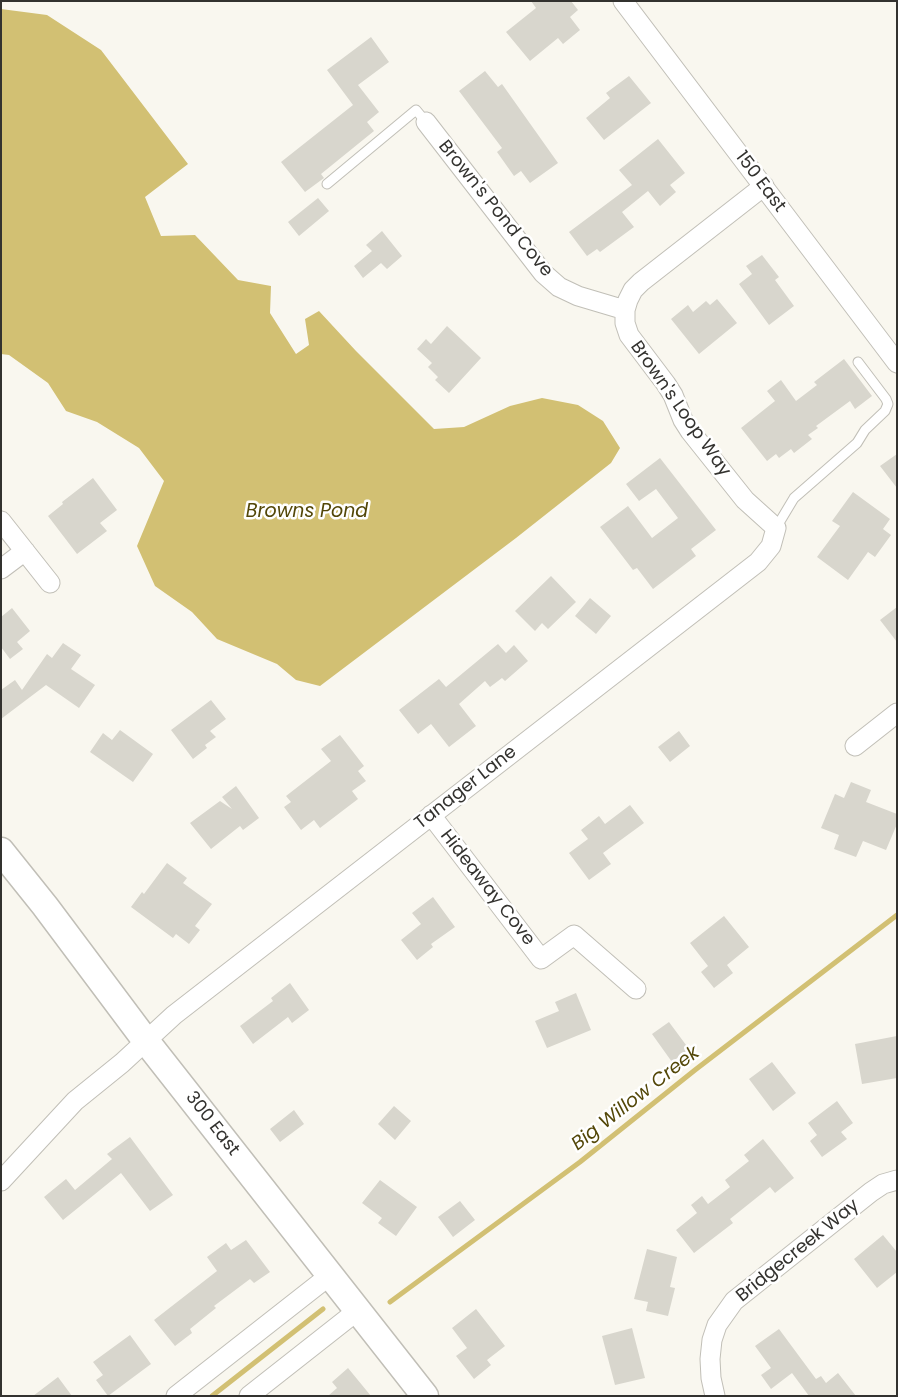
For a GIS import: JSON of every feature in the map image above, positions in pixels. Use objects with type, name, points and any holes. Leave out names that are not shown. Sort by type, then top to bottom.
[{"type":"main road","name":"300 East","points":[[2,854],[45,906],[146,1041],[425,1396]]},
{"type":"street","name":"150 East","points":[[623,1],[897,363]]},
{"type":"street","name":"Brown's Pond Cove","points":[[426,122],[543,273],[559,287],[578,296],[625,310]]},
{"type":"street","points":[[625,310],[633,290],[641,282],[764,186]]},
{"type":"street","name":"Brown's Loop Way","points":[[625,310],[625,323],[629,335],[666,384],[690,431],[745,500],[776,528]]},
{"type":"street","points":[[1,521],[50,583]]},
{"type":"street","name":"Tanager Lane","points":[[1,1181],[70,1106],[174,1015],[758,562],[771,546],[776,528]]},
{"type":"street","points":[[1,570],[25,551]]},
{"type":"street","points":[[855,746],[897,713]]},
{"type":"street","name":"Hideaway Cove","points":[[431,815],[541,959],[574,934],[636,988]]},
{"type":"street","name":"Bridgecreek Way","points":[[715,1396],[710,1378],[712,1340],[718,1325],[734,1301],[871,1192],[883,1184],[897,1180]]},
{"type":"street","points":[[176,1396],[329,1276]]},
{"type":"street","points":[[249,1396],[358,1311]]},
{"type":"lane","points":[[327,184],[416,110],[426,122]]},
{"type":"lane","points":[[776,528],[794,498],[857,443],[865,430],[885,411],[888,404],[886,398],[858,362]]},
{"type":"water","name":"Browns Pond","points":[[1,9],[47,15],[101,50],[188,164],[145,197],[161,236],[195,235],[238,280],[271,286],[270,313],[296,354],[309,345],[305,319],[319,311],[434,429],[464,427],[510,406],[542,398],[578,405],[603,421],[620,448],[611,463],[516,538],[320,686],[296,680],[277,664],[217,639],[192,612],[155,586],[137,546],[164,481],[139,448],[97,422],[66,411],[48,383],[9,355],[1,354]]},
{"type":"building","points":[[531,1],[571,1],[578,10],[570,17],[580,30],[563,44],[558,38],[530,61],[506,32],[536,8]]},
{"type":"building","points":[[371,37],[389,62],[358,85],[379,112],[367,122],[374,131],[321,174],[324,178],[305,192],[281,162],[353,105],[327,70]]},
{"type":"building","points":[[485,71],[498,87],[502,84],[558,163],[530,183],[521,171],[514,176],[497,152],[502,148],[459,91]]},
{"type":"building","points":[[629,76],[651,103],[604,140],[586,118],[610,98],[606,93]]},
{"type":"building","points":[[658,139],[685,173],[670,185],[676,192],[660,206],[648,191],[622,212],[634,227],[600,252],[597,249],[587,256],[569,232],[632,185],[619,170]]},
{"type":"building","points":[[318,198],[329,211],[299,236],[288,222]]},
{"type":"building","points":[[382,231],[402,256],[387,269],[381,263],[363,278],[354,266],[372,251],[366,245]]},
{"type":"building","points":[[762,255],[779,277],[775,280],[794,306],[769,325],[739,284],[752,274],[746,266]]},
{"type":"building","points":[[717,299],[737,323],[699,354],[671,319],[688,305],[693,312],[706,301],[710,305]]},
{"type":"building","points":[[447,326],[481,358],[449,393],[435,380],[438,377],[428,367],[432,363],[417,349],[426,339],[431,344]]},
{"type":"building","points":[[844,359],[872,396],[855,409],[850,401],[816,426],[818,428],[808,435],[812,439],[794,453],[791,449],[779,458],[776,454],[767,461],[741,428],[775,401],[767,391],[781,380],[796,401],[817,385],[814,382]]},
{"type":"building","points":[[897,454],[897,488],[880,466]]},
{"type":"building","points":[[660,458],[716,530],[691,549],[696,556],[653,589],[637,568],[633,570],[600,527],[628,506],[652,538],[678,518],[656,489],[639,501],[626,484]]},
{"type":"building","points":[[93,478],[117,510],[100,523],[107,531],[77,554],[48,516],[63,504],[62,502]]},
{"type":"building","points":[[853,492],[890,519],[883,529],[891,535],[875,557],[868,552],[848,580],[817,557],[840,526],[832,521]]},
{"type":"building","points":[[551,576],[576,602],[548,629],[542,623],[535,631],[515,611]]},
{"type":"building","points":[[590,598],[611,616],[596,634],[575,616]]},
{"type":"building","points":[[897,607],[897,642],[880,620]]},
{"type":"building","points":[[12,608],[30,631],[17,642],[23,649],[10,659],[1,647],[1,617]]},
{"type":"building","points":[[63,643],[81,655],[71,669],[95,685],[79,708],[46,685],[1,719],[1,690],[15,680],[22,690],[47,654],[52,658]]},
{"type":"building","points":[[498,644],[506,653],[514,645],[528,661],[505,681],[502,678],[490,687],[485,681],[459,704],[476,726],[449,747],[431,724],[418,734],[399,710],[439,679],[446,687]]},
{"type":"building","points":[[211,700],[226,719],[210,731],[216,737],[205,745],[207,748],[193,759],[171,730]]},
{"type":"building","points":[[120,730],[153,754],[133,782],[90,752],[103,733],[112,740]]},
{"type":"building","points":[[679,731],[690,746],[670,762],[658,747]]},
{"type":"building","points":[[340,735],[364,766],[358,771],[366,781],[352,791],[358,799],[320,828],[314,820],[301,830],[284,807],[291,802],[286,796],[331,761],[321,749]]},
{"type":"building","points":[[851,782],[871,790],[866,802],[897,814],[897,824],[886,850],[863,841],[856,857],[834,849],[839,835],[821,828],[835,794],[844,798]]},
{"type":"building","points":[[236,786],[259,818],[243,830],[240,826],[211,849],[190,823],[220,801],[232,809],[222,797]]},
{"type":"building","points":[[630,805],[644,823],[603,853],[611,864],[589,880],[569,853],[588,839],[581,830],[599,816],[605,824]]},
{"type":"building","points":[[167,863],[187,878],[183,883],[212,904],[195,926],[200,930],[189,944],[176,934],[173,938],[131,907],[142,892],[144,894]]},
{"type":"building","points":[[433,897],[455,927],[431,944],[433,947],[417,960],[401,940],[421,924],[412,913]]},
{"type":"building","points":[[724,916],[749,947],[727,965],[733,973],[714,988],[701,972],[708,966],[690,943]]},
{"type":"building","points":[[290,983],[309,1010],[292,1023],[288,1017],[253,1044],[240,1026],[273,1001],[271,998]]},
{"type":"building","points":[[576,993],[591,1030],[547,1048],[535,1021],[559,1011],[555,1002]]},
{"type":"building","points":[[669,1022],[689,1049],[672,1062],[652,1034]]},
{"type":"building","points":[[897,1036],[897,1078],[862,1084],[855,1044]]},
{"type":"building","points":[[772,1062],[796,1093],[773,1111],[749,1079]]},
{"type":"building","points":[[837,1101],[853,1123],[841,1132],[847,1139],[822,1157],[810,1141],[817,1135],[808,1123]]},
{"type":"building","points":[[394,1106],[411,1121],[395,1140],[378,1124]]},
{"type":"building","points":[[294,1110],[304,1124],[280,1142],[270,1129]]},
{"type":"building","points":[[130,1137],[173,1195],[150,1211],[121,1173],[63,1220],[44,1197],[66,1179],[75,1190],[112,1159],[107,1154]]},
{"type":"building","points":[[763,1139],[794,1178],[775,1193],[770,1187],[730,1219],[733,1223],[694,1253],[676,1230],[697,1213],[691,1205],[702,1196],[708,1204],[730,1187],[725,1180],[749,1161],[744,1155]]},
{"type":"building","points":[[380,1180],[417,1207],[396,1236],[378,1223],[382,1218],[362,1203]]},
{"type":"building","points":[[460,1201],[475,1220],[453,1237],[438,1217]]},
{"type":"building","points":[[883,1235],[897,1252],[897,1272],[877,1288],[854,1259]]},
{"type":"building","points":[[246,1240],[270,1272],[254,1283],[250,1279],[214,1306],[216,1308],[190,1329],[192,1333],[175,1346],[154,1320],[217,1271],[207,1257],[226,1243],[231,1250]]},
{"type":"building","points":[[647,1249],[677,1257],[670,1287],[675,1288],[668,1316],[646,1311],[648,1302],[634,1299]]},
{"type":"building","points":[[476,1309],[505,1346],[487,1360],[491,1365],[474,1379],[456,1356],[467,1348],[452,1328]]},
{"type":"building","points":[[632,1328],[645,1378],[615,1385],[602,1336]]},
{"type":"building","points":[[779,1329],[816,1379],[821,1376],[826,1383],[838,1373],[856,1396],[809,1396],[792,1373],[771,1389],[761,1375],[771,1368],[755,1346]]},
{"type":"building","points":[[130,1335],[151,1364],[108,1396],[96,1380],[103,1375],[93,1362]]},
{"type":"building","points":[[348,1368],[371,1396],[328,1396],[337,1388],[332,1382]]},
{"type":"building","points":[[58,1377],[72,1396],[33,1396]]},
{"type":"waterway","name":"Big Willow Creek","points":[[390,1302],[580,1162],[695,1070],[897,915]]},
{"type":"waterway","name":"Big Willow Creek","points":[[212,1396],[323,1309]]}]
